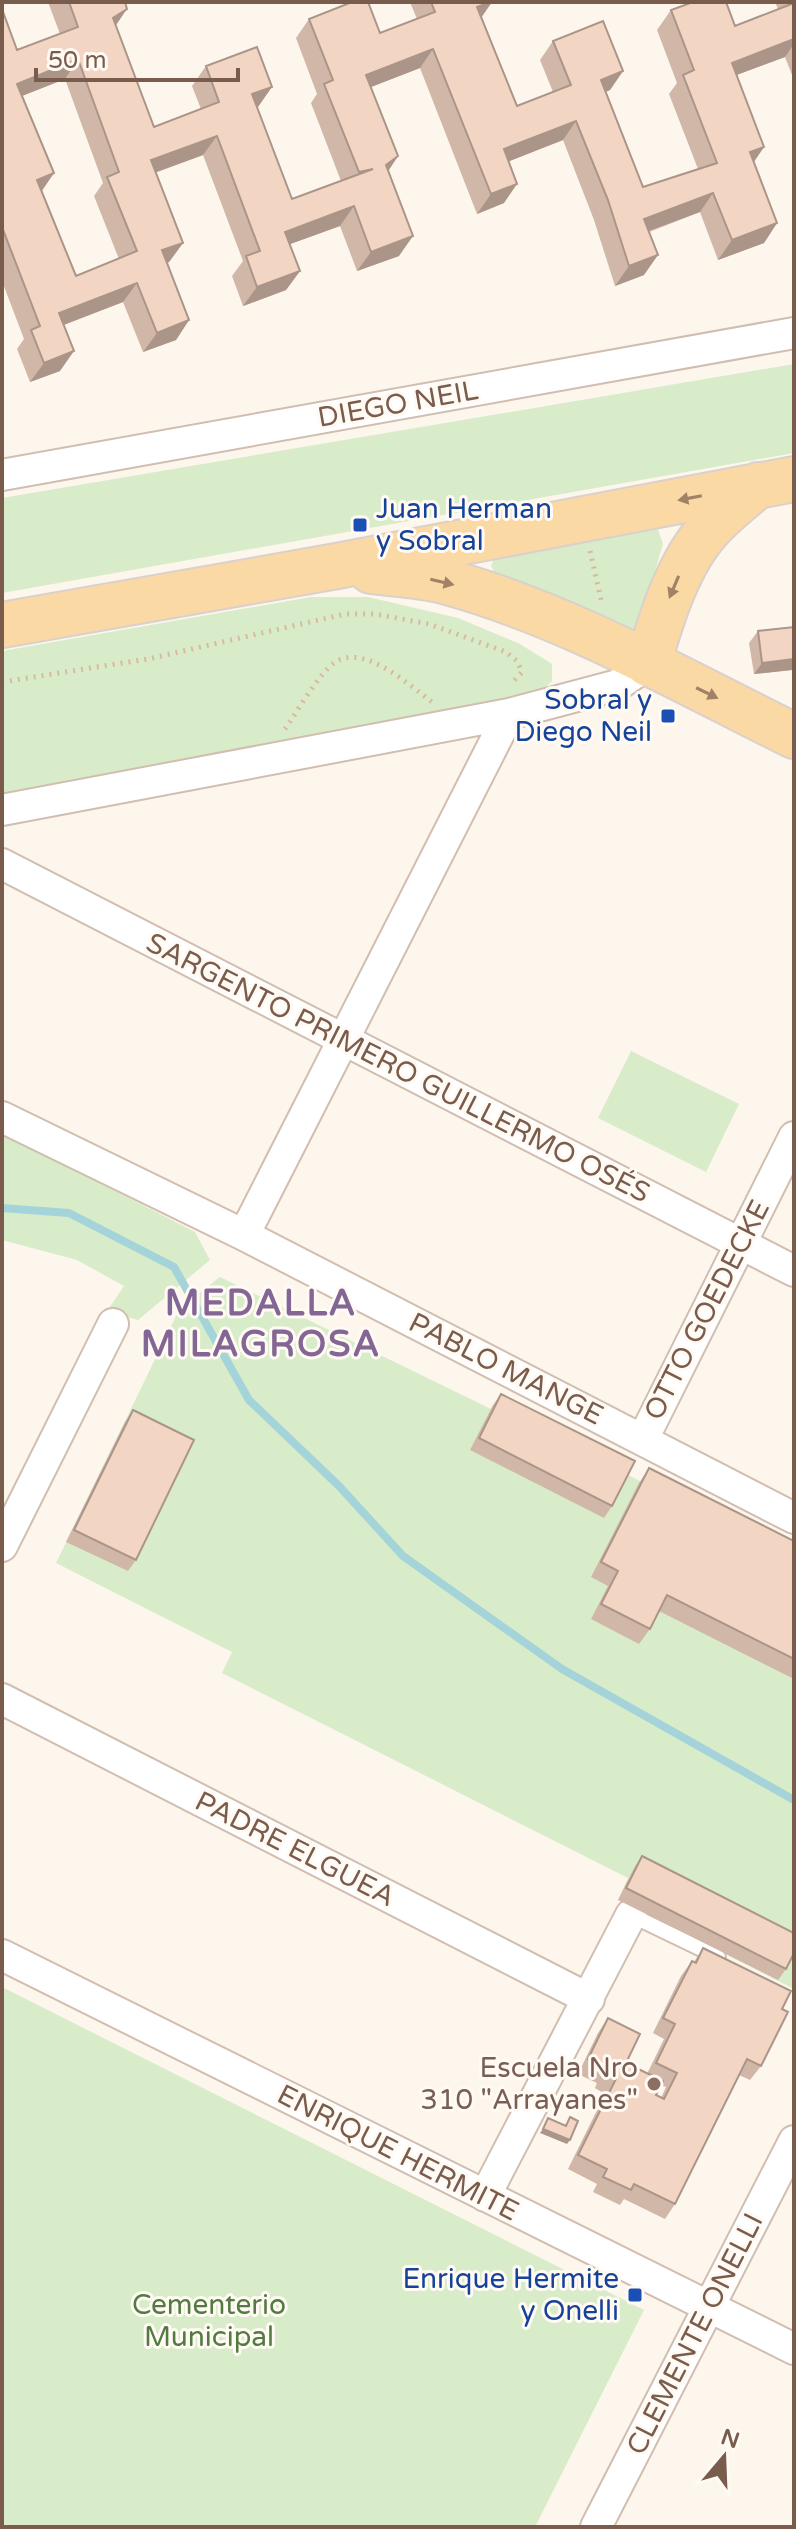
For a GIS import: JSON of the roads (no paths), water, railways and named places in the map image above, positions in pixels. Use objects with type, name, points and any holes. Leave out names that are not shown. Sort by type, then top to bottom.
[{"type":"main road","points":[[2,625],[337,566],[776,482]]},
{"type":"main road","points":[[648,664],[662,616],[680,573],[709,529],[776,482]]},
{"type":"main road","points":[[337,566],[441,581],[533,611],[794,736]]},
{"type":"street","name":"DIEGO NEIL","points":[[2,475],[794,333]]},
{"type":"street","points":[[2,810],[506,702],[618,685],[648,664]]},
{"type":"street","points":[[244,1235],[343,1040],[506,702]]},
{"type":"street","name":"SARGENTO PRIMERO GUILLERMO OSÉS","points":[[2,864],[794,1271]]},
{"type":"street","name":"PABLO MANGE","points":[[2,1117],[244,1235],[794,1518]]},
{"type":"street","name":"OTTO GOEDECKE","points":[[643,1439],[794,1137]]},
{"type":"street","points":[[6,1527],[113,1324]]},
{"type":"street","name":"PADRE ELGUEA","points":[[2,1699],[589,1999]]},
{"type":"street","points":[[485,2196],[631,1915]]},
{"type":"street","name":"ENRIQUE HERMITE","points":[[2,1955],[794,2349]]},
{"type":"street","name":"CLEMENTE ONELLI","points":[[596,2527],[794,2141]]},
{"type":"lane","points":[[631,1915],[726,1961]]},
{"type":"waterway","points":[[2,1208],[69,1213],[174,1267],[249,1400],[339,1486],[403,1556],[562,1669],[794,1800]]},
{"type":"place","name":"Juan Herman y Sobral","points":[[360,525]]},
{"type":"place","name":"Sobral y Diego Neil","points":[[668,716]]},
{"type":"place","name":"Escuela Nro 310 \"Arrayanes\"","points":[[654,2084]]},
{"type":"place","name":"Enrique Hermite y Onelli","points":[[635,2295]]},
{"type":"district","name":"MEDALLA MILAGROSA","points":[[261,1324]]},
{"type":"park label","name":"Cementerio Municipal","points":[[209,2321]]}]
